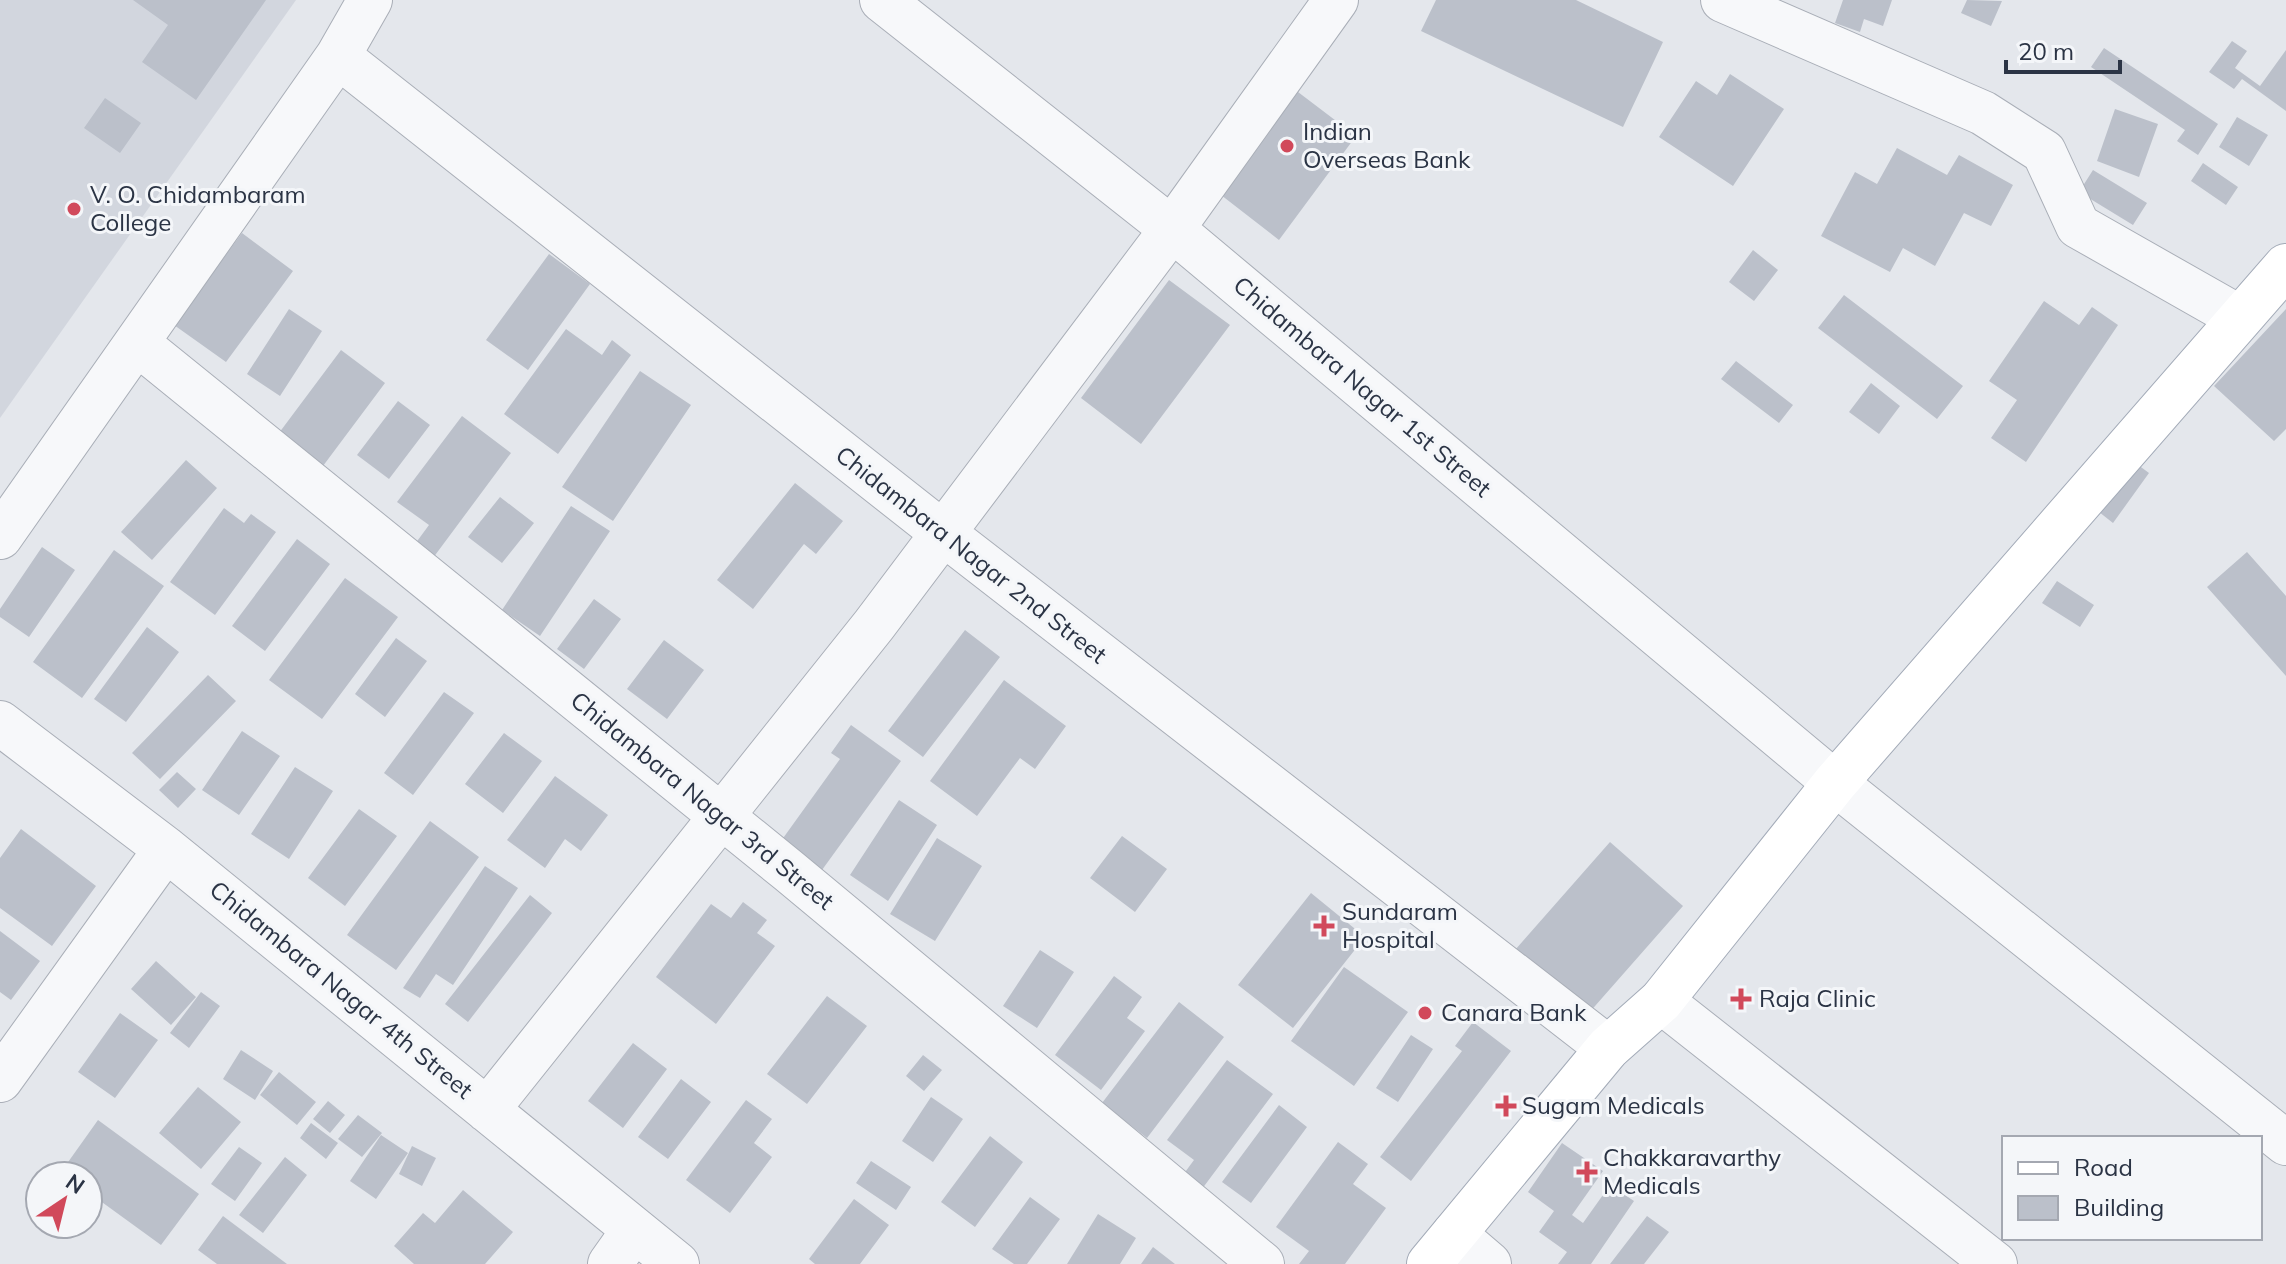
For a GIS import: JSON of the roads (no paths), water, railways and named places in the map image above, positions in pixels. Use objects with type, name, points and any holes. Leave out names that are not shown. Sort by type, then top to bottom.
[{"type":"main road","points":[[1442,1249],[1608,1048],[1661,1001],[1835,783],[2286,266]]},
{"type":"street","points":[[0,537],[338,56],[370,0]]},
{"type":"street","name":"Chidambara Nagar 1st Street","points":[[882,0],[1172,229],[1835,783],[2286,1143]]},
{"type":"street","points":[[487,1110],[722,817],[943,533],[1172,229],[1336,0]]},
{"type":"street","points":[[1723,0],[1983,113],[2044,152],[2078,226],[2240,318]]},
{"type":"street","name":"Chidambara Nagar 2nd Street","points":[[338,56],[943,533],[1608,1048]]},
{"type":"street","name":"Chidambara Nagar 3rd Street","points":[[137,343],[722,817],[1262,1264]]},
{"type":"street","name":"Chidambara Nagar 4th Street","points":[[0,723],[166,849],[487,1110],[622,1247],[677,1264]]},
{"type":"street","points":[[0,1080],[166,849]]},
{"type":"street","points":[[1661,1001],[1995,1264]]},
{"type":"street","points":[[1442,1249],[1489,1264]]},
{"type":"place","name":"Indian Overseas Bank","points":[[1287,146]]},
{"type":"place","name":"V. O. Chidambaram College","points":[[74,209]]},
{"type":"place","name":"Sundaram Hospital","points":[[1324,926]]},
{"type":"place","name":"Raja Clinic","points":[[1741,999]]},
{"type":"place","name":"Canara Bank","points":[[1425,1013]]},
{"type":"place","name":"Sugam Medicals","points":[[1506,1106]]},
{"type":"place","name":"Chakkaravarthy Medicals","points":[[1587,1172]]}]
